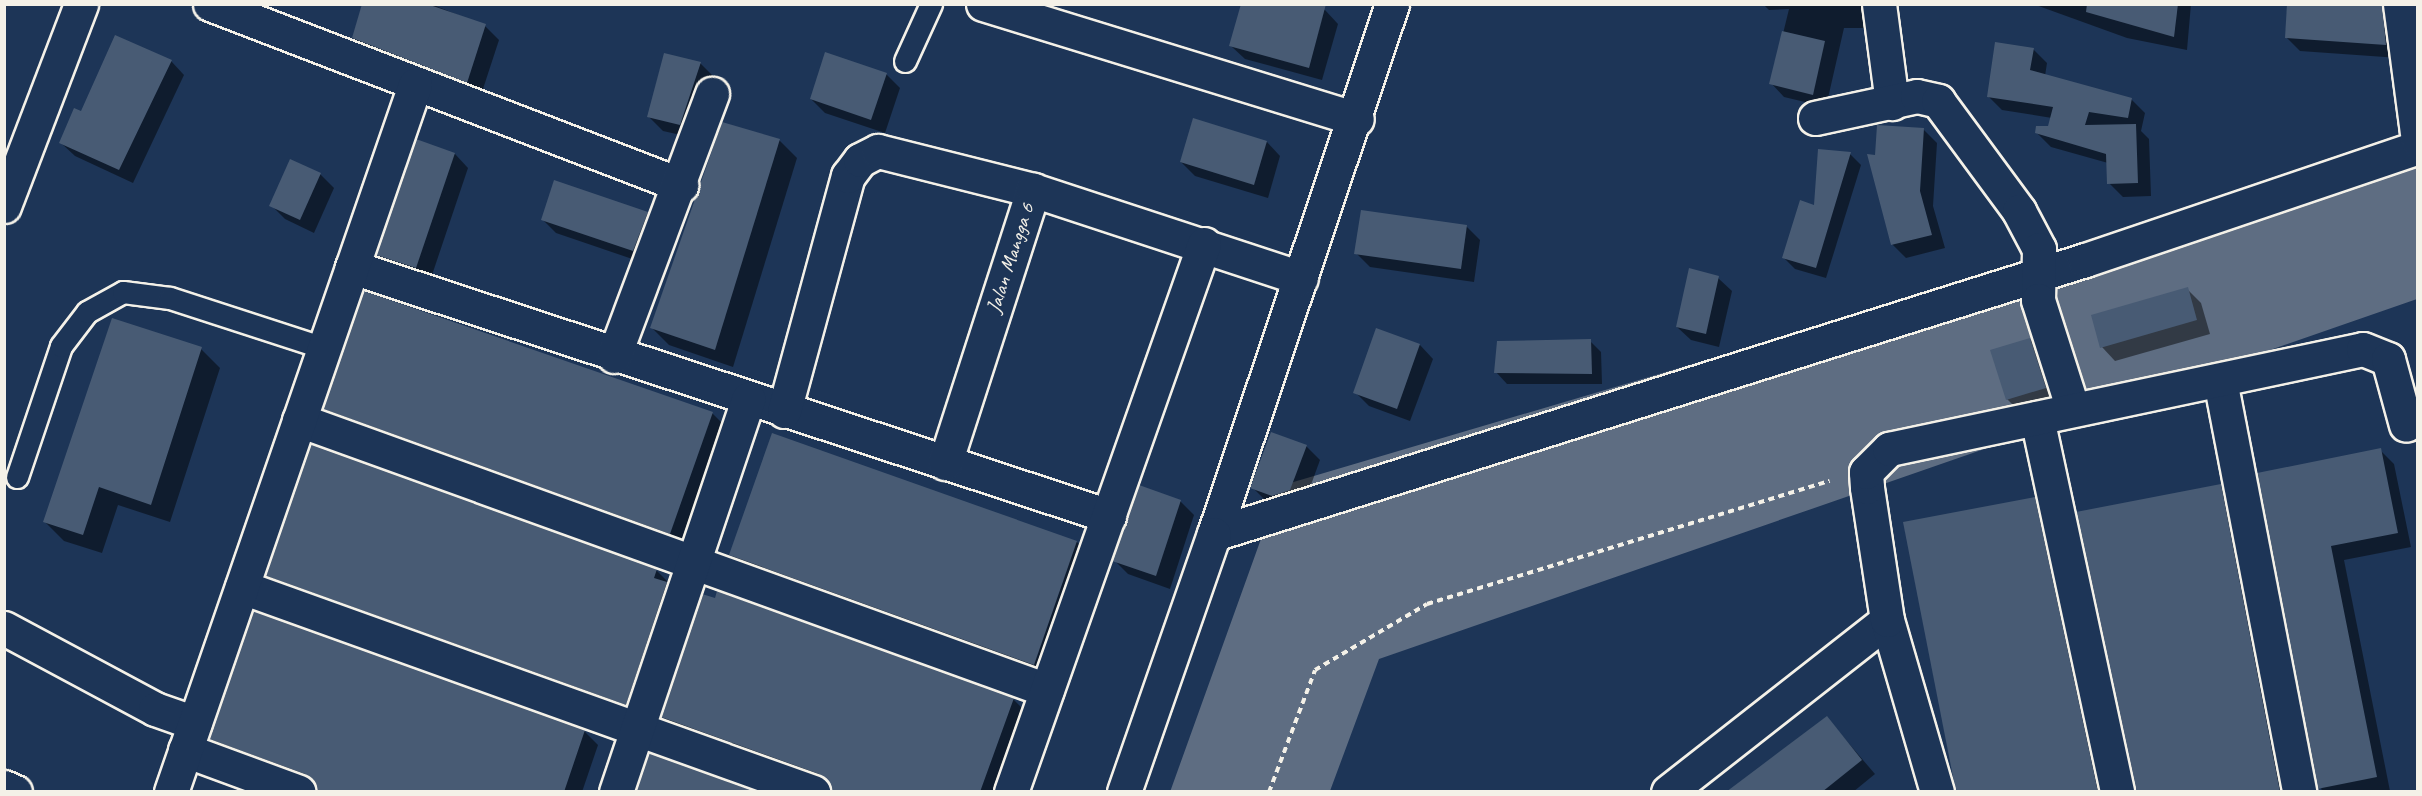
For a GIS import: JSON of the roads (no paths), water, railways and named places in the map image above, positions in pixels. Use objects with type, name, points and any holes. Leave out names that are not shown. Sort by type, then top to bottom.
[{"type":"street","points":[[4,206],[81,4]]},
{"type":"street","points":[[210,4],[415,85],[681,185]]},
{"type":"street","points":[[983,4],[1357,119]]},
{"type":"street","points":[[1124,792],[1300,278],[1357,119],[1392,4]]},
{"type":"street","points":[[1879,4],[1892,103]]},
{"type":"street","points":[[2400,4],[2418,141]]},
{"type":"street","points":[[171,792],[415,85]]},
{"type":"street","points":[[614,356],[681,185],[712,94]]},
{"type":"street","points":[[1815,118],[1917,96],[1938,101],[2031,229],[2039,249],[2037,287],[2062,365],[2073,410]]},
{"type":"street","points":[[1214,534],[2037,287],[2418,147]]},
{"type":"street","points":[[784,411],[848,176],[860,160],[878,151],[1033,189]]},
{"type":"street","name":"Jalan Mangga 6","points":[[945,463],[1033,189],[1204,244],[1300,278]]},
{"type":"street","points":[[1011,792],[1204,244]]},
{"type":"street","points":[[352,267],[614,356],[1109,516]]},
{"type":"street","points":[[1937,792],[1887,620],[1866,472],[1889,449],[2376,350],[2388,360],[2406,425]]},
{"type":"street","points":[[2220,380],[2299,792]]},
{"type":"street","points":[[616,792],[748,399]]},
{"type":"street","points":[[2037,418],[2117,792]]},
{"type":"street","points":[[299,420],[1047,690]]},
{"type":"street","points":[[242,586],[813,792]]},
{"type":"street","points":[[1668,792],[1887,620]]},
{"type":"street","points":[[4,627],[134,698],[190,736],[299,792]]},
{"type":"street","points":[[4,786],[15,792]]},
{"type":"lane","points":[[905,61],[931,4]]},
{"type":"lane","points":[[17,477],[61,346],[87,312],[123,292],[170,298],[324,348]]},
{"type":"water","points":[[2417,150],[2417,299],[1379,659],[1330,791],[1170,792],[1280,486]]}]
